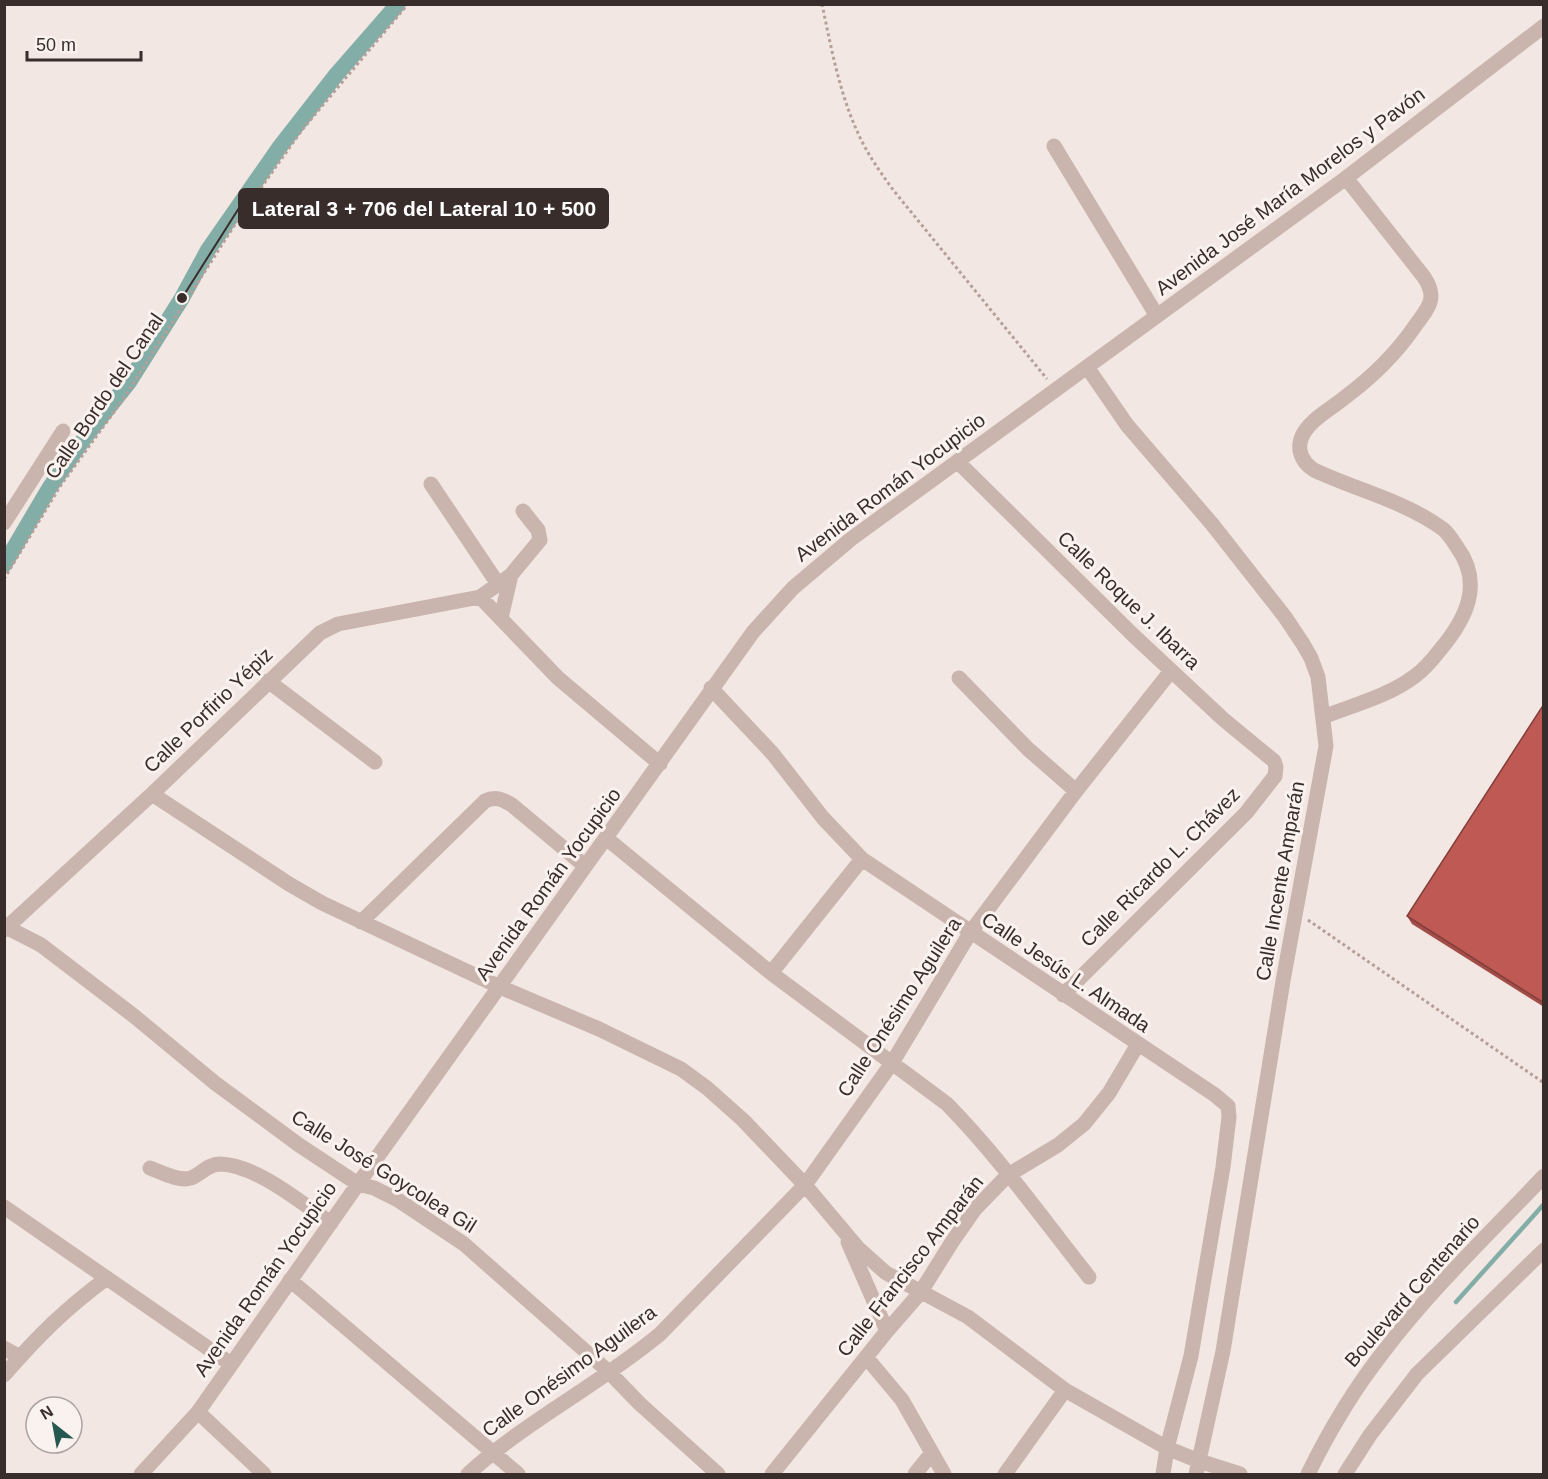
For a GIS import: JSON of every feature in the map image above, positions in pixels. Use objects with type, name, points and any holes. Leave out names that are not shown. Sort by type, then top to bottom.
[{"type":"street","name":"Avenida José María Morelos y Pavón","points":[[1058,388],[1346,178],[1544,26]]},
{"type":"street","points":[[1054,146],[1157,316]]},
{"type":"street","points":[[1323,717],[1390,690],[1424,669],[1458,626],[1468,602],[1471,583],[1465,558],[1442,529],[1390,501],[1314,470],[1301,457],[1299,446],[1303,433],[1313,420],[1367,380],[1396,351],[1427,309],[1432,297],[1431,288],[1424,277],[1346,178]]},
{"type":"street","name":"Calle Incente Amparán","points":[[1084,370],[1126,425],[1212,524],[1285,617],[1303,644],[1318,677],[1326,746],[1296,911],[1223,1351],[1196,1465]]},
{"type":"street","name":"Avenida Román Yocupicio","points":[[141,1474],[198,1412],[358,1184],[660,764],[711,688],[773,608],[812,570],[851,539],[1058,388]]},
{"type":"street","points":[[4,524],[63,431]]},
{"type":"street","name":"Calle Roque J. Ibarra","points":[[958,462],[1171,671],[1276,763]]},
{"type":"street","points":[[431,484],[505,579],[501,618]]},
{"type":"street","points":[[523,511],[538,530],[540,540],[505,579],[480,597],[558,678],[660,764]]},
{"type":"street","name":"Calle Porfirio Yépiz","points":[[6,929],[327,628],[480,597]]},
{"type":"street","name":"Calle Onésimo Aguilera","points":[[468,1474],[491,1453],[660,1334],[805,1185],[892,1063],[970,933],[1076,791],[1171,671]]},
{"type":"street","points":[[959,678],[1028,749],[1076,791]]},
{"type":"street","points":[[268,681],[375,762]]},
{"type":"street","name":"Calle Jesús L. Almada","points":[[711,688],[773,754],[823,818],[862,859],[1228,1106],[1229,1117],[1223,1167],[1191,1356],[1171,1449]]},
{"type":"street","name":"Calle Ricardo L. Chávez","points":[[1063,995],[1246,813],[1275,776],[1276,763]]},
{"type":"street","points":[[152,794],[289,884],[361,922],[500,987],[599,1029],[681,1069],[707,1088],[743,1120],[805,1185],[858,1248],[886,1273],[976,1322],[1065,1390],[1196,1465],[1240,1474]]},
{"type":"street","points":[[361,922],[485,801],[492,798],[512,805],[585,866]]},
{"type":"street","points":[[606,838],[771,973],[947,1104],[966,1123],[1089,1277]]},
{"type":"street","points":[[771,973],[862,859]]},
{"type":"street","name":"Calle José Goycolea Gil","points":[[6,929],[41,945],[134,1016],[214,1083],[299,1145],[358,1184],[374,1188],[398,1200],[464,1244],[609,1372],[718,1474]]},
{"type":"street","name":"Calle Francisco Amparán","points":[[772,1474],[920,1293],[975,1209],[1008,1175],[1058,1145],[1084,1124],[1109,1093],[1138,1044]]},
{"type":"street","points":[[150,1168],[185,1179],[194,1177],[217,1164],[245,1169],[263,1178],[331,1223]]},
{"type":"street","name":"Boulevard Centenario","points":[[1308,1474],[1345,1407],[1385,1349],[1446,1279],[1544,1176]]},
{"type":"street","points":[[4,1207],[231,1364]]},
{"type":"street","points":[[842,1229],[887,1331]]},
{"type":"street","points":[[1345,1474],[1370,1435],[1417,1374],[1544,1250]]},
{"type":"street","points":[[4,1376],[61,1314],[107,1278]]},
{"type":"street","points":[[290,1280],[518,1474]]},
{"type":"street","points":[[4,1348],[20,1357]]},
{"type":"street","points":[[866,1357],[902,1400],[944,1474]]},
{"type":"street","points":[[1005,1474],[1065,1390]]},
{"type":"street","points":[[198,1412],[264,1474]]},
{"type":"street","points":[[1163,1474],[1171,1449]]},
{"type":"street","points":[[915,1474],[931,1454]]},
{"type":"path","name":"Calle Bordo del Canal","points":[[4,579],[61,485],[122,401],[245,210],[302,130],[408,4]]},
{"type":"path","points":[[822,4],[833,56],[849,112],[874,164],[1058,388]]},
{"type":"path","points":[[1296,911],[1544,1083]]},
{"type":"building","points":[[1544,704],[1544,1003],[1407,916]]},
{"type":"waterway","points":[[4,565],[50,487],[86,436],[129,382],[182,298],[208,250],[279,148],[336,75],[398,4]]},
{"type":"waterway","points":[[1456,1302],[1544,1204]]},
{"type":"place","name":"Lateral 3 + 706 del Lateral 10 + 500","points":[[182,298]]}]
